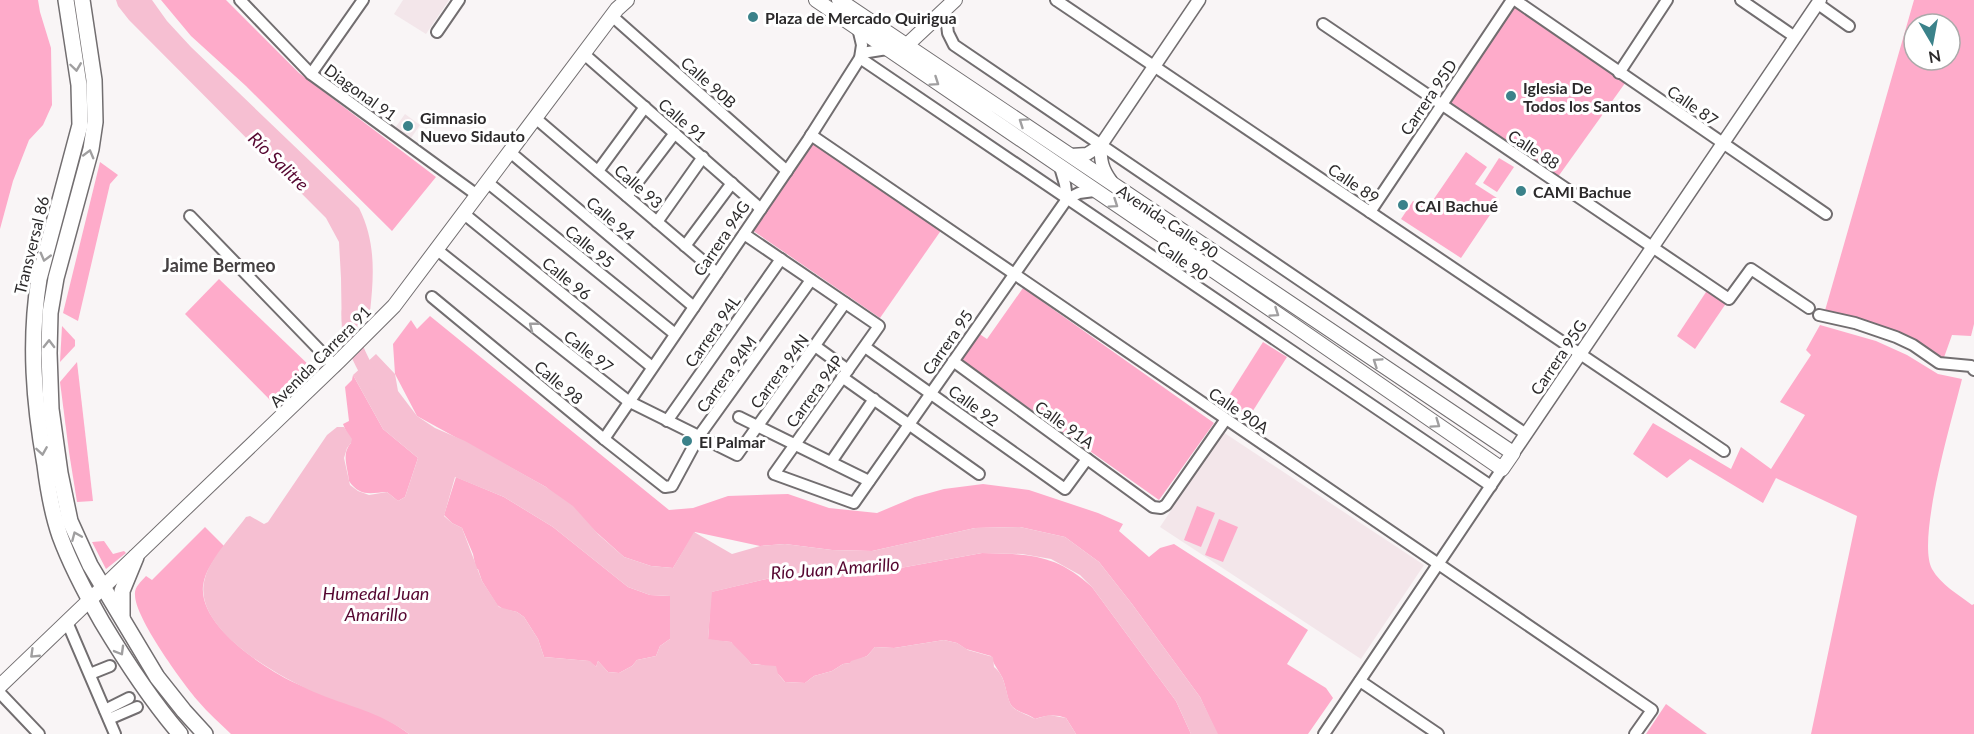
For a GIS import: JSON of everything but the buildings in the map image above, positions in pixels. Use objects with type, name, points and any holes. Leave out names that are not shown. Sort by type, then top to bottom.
[{"type":"main road","name":"Avenida Calle 90","points":[[816,0],[1502,469]]},
{"type":"main road","name":"Avenida Calle 90","points":[[839,0],[908,44],[1513,453]]},
{"type":"main road","name":"Transversal 86","points":[[74,4],[94,80],[95,122],[52,298],[49,382],[67,512],[78,542],[103,588],[157,677],[206,734]]},
{"type":"main road","name":"Transversal 86","points":[[74,4],[80,126],[39,279],[33,322],[37,421],[55,521],[70,561],[129,667],[180,734]]},
{"type":"main road","points":[[887,49],[908,44],[950,4]]},
{"type":"main road","name":"Avenida Carrera 91","points":[[0,686],[337,364],[387,313],[619,6]]},
{"type":"main road","name":"Carrera 95G","points":[[1502,469],[1513,453]]},
{"type":"main road","points":[[123,620],[122,591],[136,557]]},
{"type":"street","name":"Diagonal 91","points":[[240,0],[311,74],[477,195]]},
{"type":"street","points":[[311,74],[363,0]]},
{"type":"street","points":[[437,32],[459,0]]},
{"type":"street","name":"Calle 89","points":[[1056,0],[1724,451]]},
{"type":"street","points":[[1071,155],[1087,154],[1101,145],[1199,0]]},
{"type":"street","name":"Calle 87","points":[[1514,0],[1826,214]]},
{"type":"street","name":"Carrera 95D","points":[[1370,212],[1514,0]]},
{"type":"street","points":[[1619,73],[1667,0]]},
{"type":"street","points":[[1740,0],[1795,37]]},
{"type":"street","points":[[1819,2],[1849,26]]},
{"type":"street","name":"Carrera 95G","points":[[1513,453],[1819,2]]},
{"type":"street","points":[[950,4],[948,33],[954,45],[1526,434]]},
{"type":"street","name":"Calle 90B","points":[[619,6],[787,171]]},
{"type":"street","name":"Calle 88","points":[[1323,24],[1729,299],[1750,269],[1809,308]]},
{"type":"street","points":[[858,28],[861,56],[887,49]]},
{"type":"street","name":"Calle 91","points":[[584,54],[761,209]]},
{"type":"street","name":"Carrera 94G","points":[[604,439],[787,171],[861,56]]},
{"type":"street","name":"Calle 90","points":[[861,56],[1067,200],[1491,486]]},
{"type":"street","points":[[598,171],[645,107]]},
{"type":"street","name":"Calle 93","points":[[540,122],[717,273]]},
{"type":"street","points":[[627,196],[675,133]]},
{"type":"street","name":"Calle 90A","points":[[811,135],[1652,710],[1635,734]]},
{"type":"street","points":[[1101,145],[1100,161],[1111,181]]},
{"type":"street","name":"Calle 94","points":[[510,152],[694,307]]},
{"type":"street","points":[[657,222],[703,157]]},
{"type":"street","points":[[1060,167],[1067,200],[1079,193],[1094,191]]},
{"type":"street","name":"Calle 95","points":[[487,182],[675,334]]},
{"type":"street","points":[[685,246],[732,183]]},
{"type":"street","name":"Carrera 95","points":[[854,503],[1067,200]]},
{"type":"street","name":"Calle 96","points":[[463,213],[652,367]]},
{"type":"street","points":[[190,216],[337,364]]},
{"type":"street","points":[[744,234],[845,303]]},
{"type":"street","name":"Calle 97","points":[[436,249],[628,401],[737,455]]},
{"type":"street","name":"Carrera 94L","points":[[667,421],[781,259]]},
{"type":"street","name":"Carrera 94M","points":[[669,487],[672,486],[699,436],[811,280]]},
{"type":"street","name":"Calle 98","points":[[432,297],[604,439],[665,487],[669,487]]},
{"type":"street","name":"Carrera 94P","points":[[845,303],[879,326],[774,474],[854,503]]},
{"type":"street","name":"Carrera 94N","points":[[737,455],[845,303]]},
{"type":"street","points":[[1820,315],[1855,323],[1896,337],[1921,350],[1939,363],[1972,368]]},
{"type":"street","points":[[815,346],[874,399],[979,474]]},
{"type":"street","name":"Calle 92","points":[[865,347],[1065,489],[1087,459]]},
{"type":"street","name":"Calle 91A","points":[[953,361],[1153,507],[1161,508],[1166,505],[1226,419]]},
{"type":"street","points":[[831,462],[874,399]]},
{"type":"street","points":[[739,417],[869,481]]},
{"type":"street","name":"Carrera 95G","points":[[1324,734],[1502,469]]},
{"type":"street","points":[[67,622],[115,734]]},
{"type":"street","points":[[90,674],[110,666]]},
{"type":"street","points":[[1360,681],[1438,734]]},
{"type":"street","points":[[0,693],[39,734]]},
{"type":"street","points":[[107,715],[129,698]]},
{"type":"street","points":[[107,715],[136,707]]},
{"type":"shaded area","points":[[0,0],[38,0],[51,48],[52,105],[43,125],[29,140],[13,181],[0,229]]},
{"type":"shaded area","points":[[161,0],[226,0],[299,73],[436,177],[392,231],[246,86],[191,36]]},
{"type":"shaded area","points":[[403,0],[449,0],[426,34],[394,14]]},
{"type":"shaded area","points":[[1914,0],[1974,0],[1974,324],[1971,336],[1952,335],[1942,363],[1930,354],[1824,314],[1902,42],[1902,72],[1962,72],[1962,12],[1911,12]]},
{"type":"shaded area","points":[[1513,1],[1628,79],[1555,181],[1442,105]]},
{"type":"shaded area","name":"Gimnasio Nuevo Sidauto","points":[[405,114],[420,125],[411,138],[395,128]]},
{"type":"shaded area","points":[[814,141],[942,229],[880,318],[752,230]]},
{"type":"shaded area","points":[[1466,152],[1487,167],[1475,184],[1500,200],[1461,258],[1401,219],[1413,201],[1427,209]]},
{"type":"shaded area","points":[[1499,158],[1514,167],[1497,192],[1483,183]]},
{"type":"shaded area","points":[[100,162],[118,175],[110,184],[78,321],[63,313]]},
{"type":"shaded area","points":[[219,279],[313,369],[276,406],[185,314]]},
{"type":"shaded area","points":[[1710,286],[1729,299],[1695,349],[1677,336]]},
{"type":"shaded area","points":[[1023,288],[1214,423],[1159,500],[960,359],[978,333],[987,339]]},
{"type":"shaded area","points":[[430,316],[669,510],[693,508],[728,496],[788,494],[829,508],[877,513],[915,497],[944,489],[983,484],[1029,490],[1098,513],[1123,524],[1119,531],[1149,557],[1160,548],[1174,544],[1308,630],[1287,664],[1326,688],[1333,698],[1308,734],[1217,734],[1200,697],[1099,562],[1065,537],[1020,527],[975,528],[872,551],[832,550],[785,544],[760,546],[695,532],[673,568],[651,566],[624,557],[546,487],[417,416],[395,374],[393,344],[411,320],[417,329]]},
{"type":"shaded area","points":[[1820,325],[1876,341],[1907,355],[1938,374],[1962,379],[1932,505],[1928,554],[1932,569],[1940,580],[1972,605],[1974,604],[1974,734],[1811,734],[1857,516],[1776,478],[1763,503],[1690,459],[1667,478],[1633,454],[1653,423],[1731,469],[1741,447],[1771,469],[1805,415],[1780,402],[1811,355],[1806,350]]},
{"type":"shaded area","points":[[62,326],[75,340],[75,346],[60,362]]},
{"type":"shaded area","points":[[1263,342],[1287,357],[1249,417],[1225,402]]},
{"type":"shaded area","points":[[77,362],[93,501],[77,502],[60,382]]},
{"type":"shaded area","points":[[353,375],[383,429],[418,458],[405,497],[398,501],[387,492],[361,492],[349,481],[346,452],[351,443],[343,424],[349,421],[345,387],[352,380]]},
{"type":"shaded area","points":[[1223,432],[1424,565],[1361,659],[1160,527]]},
{"type":"shaded area","points":[[456,477],[504,497],[553,527],[628,587],[650,595],[670,596],[670,639],[660,646],[656,656],[637,660],[632,666],[619,673],[608,672],[598,661],[596,667],[589,661],[544,657],[538,639],[524,617],[497,605],[476,569],[473,554],[462,528],[452,523],[444,515]]},
{"type":"shaded area","points":[[1197,506],[1215,513],[1201,547],[1184,540]]},
{"type":"shaded area","points":[[1219,519],[1238,527],[1223,562],[1205,555]]},
{"type":"shaded area","points":[[205,527],[224,546],[208,570],[203,586],[204,601],[222,630],[250,655],[280,675],[368,710],[409,734],[231,734],[206,710],[181,680],[160,649],[143,619],[135,592],[146,576],[152,580]]},
{"type":"shaded area","points":[[104,541],[113,554],[124,551],[126,553],[106,569],[92,542]]},
{"type":"shaded area","points":[[982,553],[1028,555],[1054,562],[1079,576],[1092,587],[1176,701],[1191,734],[1076,734],[1066,718],[1051,716],[1035,719],[1012,706],[991,656],[944,640],[894,648],[875,647],[867,656],[814,676],[805,683],[785,682],[770,668],[751,664],[731,642],[708,640],[711,592],[775,577],[851,577]]},
{"type":"shaded area","points":[[1666,704],[1707,734],[1646,734]]},
{"type":"water","points":[[116,0],[152,0],[167,21],[191,47],[359,208],[365,221],[371,246],[370,312],[342,341],[339,242],[326,218],[129,20]]},
{"type":"water","name":"Humedal Juan Amarillo","points":[[376,354],[395,374],[398,391],[417,416],[435,428],[465,441],[546,487],[573,506],[599,535],[624,557],[651,566],[673,568],[694,532],[732,554],[760,546],[785,544],[832,550],[872,551],[975,528],[1020,527],[1065,537],[1099,562],[1132,604],[1200,697],[1218,734],[1191,734],[1176,701],[1092,587],[1080,575],[1051,559],[1022,554],[982,553],[851,577],[775,577],[712,592],[708,639],[731,642],[751,664],[776,666],[778,674],[785,682],[805,683],[814,676],[867,656],[875,647],[894,648],[944,640],[957,643],[968,650],[993,657],[994,667],[1001,675],[1011,705],[1015,709],[1035,719],[1049,715],[1066,718],[1076,734],[409,734],[387,720],[314,692],[259,662],[223,632],[210,615],[204,597],[205,578],[217,554],[246,517],[250,516],[264,524],[268,522],[327,435],[337,427],[344,427],[352,439],[344,458],[350,485],[369,495],[387,492],[398,501],[405,497],[418,458],[383,429],[353,375]],"holes":[[[455,477],[504,497],[553,527],[628,587],[650,595],[670,596],[670,639],[660,646],[656,656],[637,660],[632,666],[619,673],[608,672],[598,661],[596,667],[590,661],[544,657],[538,639],[524,617],[517,612],[499,607],[482,581],[462,528],[444,516]]]},
{"type":"waterway","name":"Río Salitre","points":[[349,312],[353,340],[373,382]]},
{"type":"place","name":"Plaza de Mercado Quirigua","points":[[753,17]]},
{"type":"place","name":"Iglesia De Todos los Santos","points":[[1511,96]]},
{"type":"place","name":"Gimnasio Nuevo Sidauto","points":[[408,126]]},
{"type":"place","name":"CAMI Bachue","points":[[1521,191]]},
{"type":"place","name":"CAI Bachué","points":[[1403,205]]},
{"type":"place","name":"El Palmar","points":[[687,441]]},
{"type":"district","name":"Jaime Bermeo","points":[[219,265]]},
{"type":"water label","name":"Río Juan Amarillo","points":[[835,568]]}]
